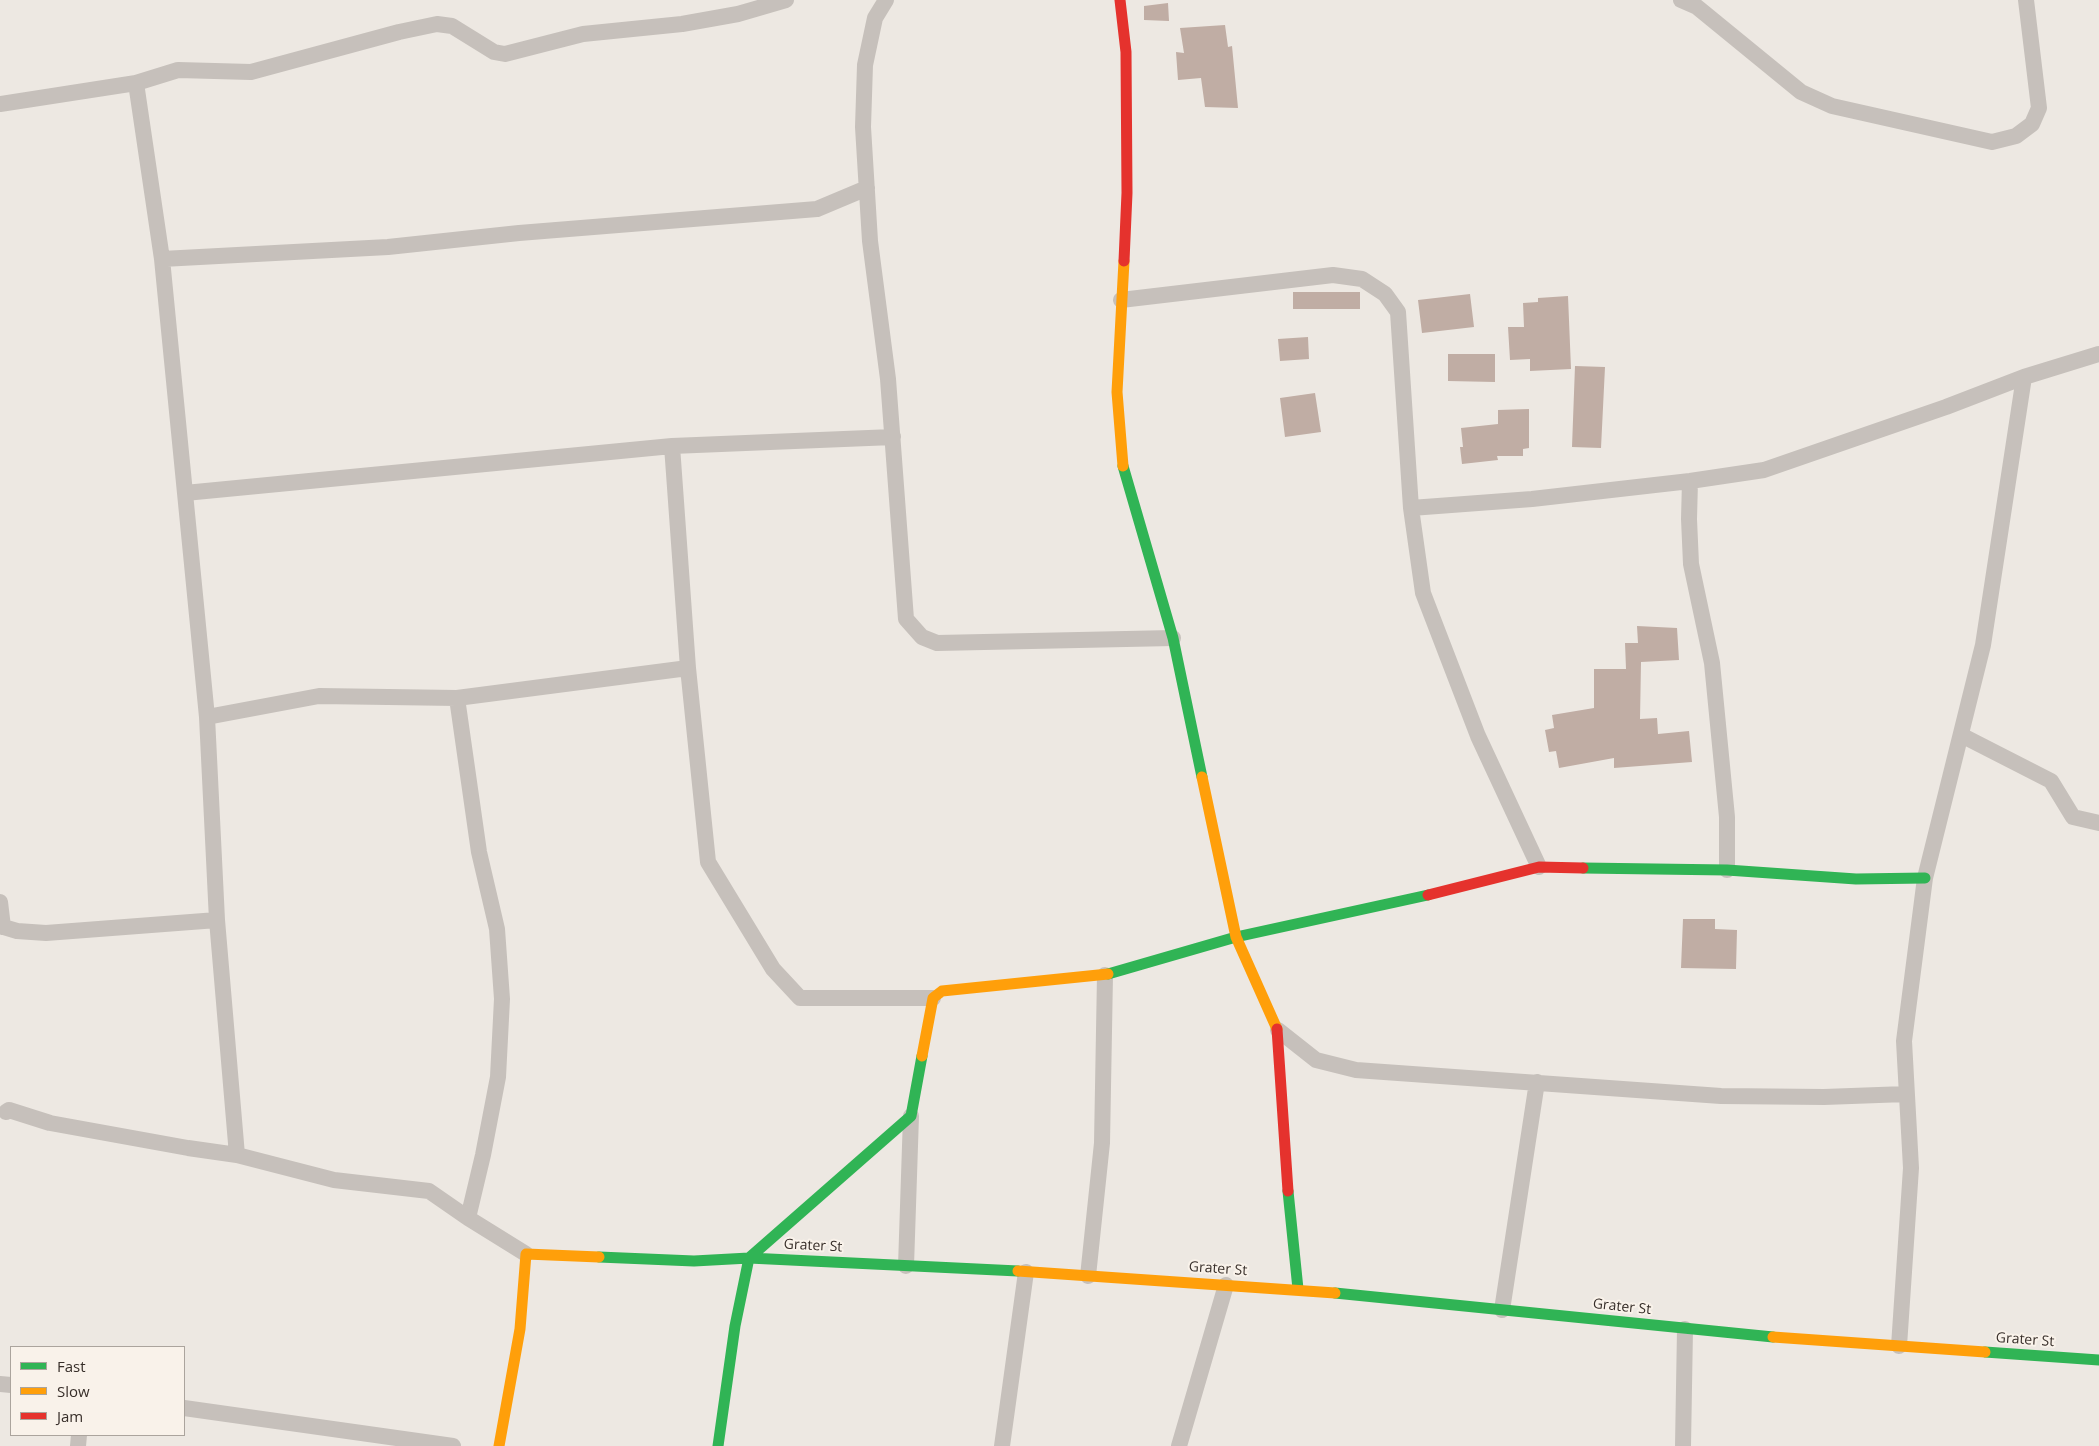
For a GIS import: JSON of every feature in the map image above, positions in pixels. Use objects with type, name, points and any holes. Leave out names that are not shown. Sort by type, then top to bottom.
[{"type":"street","points":[[0,104],[136,83],[178,70],[251,72],[437,24],[452,26],[494,52],[504,54],[583,34],[682,24],[738,14],[786,0]]},
{"type":"street","points":[[886,0],[875,18],[865,65],[863,128],[870,241],[888,379],[906,619],[922,637],[937,643],[1173,638]]},
{"type":"street","points":[[1120,0],[1126,52],[1127,193],[1117,392],[1123,470],[1173,638],[1236,937],[1278,1030],[1288,1192],[1298,1289]]},
{"type":"street","points":[[1681,0],[1697,7],[1801,92],[1832,106],[1992,142],[2016,136],[2032,124],[2039,108],[2026,0]]},
{"type":"street","points":[[136,83],[162,259],[208,717],[216,920],[237,1155]]},
{"type":"street","points":[[162,259],[388,247],[519,233],[807,210],[836,202],[867,188]]},
{"type":"street","points":[[1121,300],[1333,275],[1362,279],[1386,294],[1398,312],[1411,508],[1424,594],[1478,736],[1539,867]]},
{"type":"street","points":[[1411,508],[1532,499],[1690,481],[1764,470],[1946,407],[2024,377],[2099,354]]},
{"type":"street","points":[[1899,1346],[1911,1168],[1904,1041],[1925,878],[1983,645],[2024,377]]},
{"type":"street","points":[[185,493],[672,446],[893,437]]},
{"type":"street","points":[[672,446],[688,668],[708,862],[773,969],[800,998],[933,998],[942,991],[1105,975],[1236,937],[1395,903],[1539,867],[1727,870],[1856,879],[1925,878]]},
{"type":"street","points":[[1690,481],[1691,564],[1712,663],[1727,817],[1727,870]]},
{"type":"street","points":[[208,717],[319,696],[458,698],[688,668]]},
{"type":"street","points":[[458,698],[479,852],[497,928],[502,999],[498,1077],[468,1218]]},
{"type":"street","points":[[1961,735],[2051,780],[2074,817],[2099,823]]},
{"type":"street","points":[[0,902],[2,927],[17,931],[46,933],[216,920]]},
{"type":"street","points":[[1088,1276],[1102,1143],[1105,975]]},
{"type":"street","points":[[906,1266],[911,1116],[933,998]]},
{"type":"street","points":[[1278,1030],[1316,1060],[1356,1070],[1721,1096],[1824,1097],[1906,1094]]},
{"type":"street","points":[[1502,1310],[1537,1082]]},
{"type":"street","points":[[6,1112],[9,1110],[50,1123],[237,1155],[334,1180],[429,1191],[526,1254],[520,1329],[499,1446]]},
{"type":"street","points":[[718,1446],[735,1326],[749,1258],[775,1233],[911,1116]]},
{"type":"street","name":"Grater St","points":[[526,1254],[694,1261],[749,1258],[1026,1272],[1298,1289],[1685,1329],[2099,1360]]},
{"type":"street","points":[[1002,1446],[1026,1272]]},
{"type":"street","points":[[1179,1446],[1226,1285]]},
{"type":"street","points":[[1683,1446],[1685,1329]]},
{"type":"street","points":[[185,1408],[454,1446]]},
{"type":"building","points":[[1168,3],[1169,21],[1144,20],[1144,6]]},
{"type":"building","points":[[1225,25],[1228,47],[1232,46],[1238,108],[1205,107],[1201,78],[1178,80],[1176,52],[1184,53],[1180,28]]},
{"type":"building","points":[[1293,292],[1360,292],[1360,309],[1293,309]]},
{"type":"building","points":[[1470,294],[1474,327],[1422,333],[1418,300]]},
{"type":"building","points":[[1568,296],[1571,369],[1530,371],[1530,359],[1510,360],[1508,327],[1524,327],[1523,303],[1538,302],[1538,298]]},
{"type":"building","points":[[1308,337],[1309,359],[1280,361],[1278,339]]},
{"type":"building","points":[[1448,354],[1495,354],[1495,382],[1448,381]]},
{"type":"building","points":[[1575,366],[1605,367],[1601,448],[1572,447]]},
{"type":"building","points":[[1315,393],[1321,432],[1285,437],[1280,398]]},
{"type":"building","points":[[1529,409],[1529,448],[1523,449],[1523,456],[1497,456],[1498,460],[1462,464],[1460,447],[1463,447],[1461,428],[1498,424],[1498,410]]},
{"type":"building","points":[[1637,626],[1677,628],[1679,660],[1641,662],[1640,719],[1657,718],[1658,734],[1689,731],[1692,762],[1614,768],[1614,758],[1559,768],[1556,751],[1549,752],[1545,730],[1554,728],[1552,715],[1594,708],[1594,669],[1626,669],[1625,643],[1638,643]]},
{"type":"building","points":[[1683,919],[1715,919],[1715,929],[1737,930],[1736,969],[1681,968]]},
{"type":"traffic: fast","points":[[1123,466],[1173,638],[1202,777]]},
{"type":"traffic: fast","points":[[1583,868],[1727,870],[1856,879],[1925,878]]},
{"type":"traffic: fast","points":[[1108,974],[1236,937],[1428,895]]},
{"type":"traffic: fast","points":[[718,1446],[735,1326],[749,1258],[911,1116],[922,1056]]},
{"type":"traffic: fast","points":[[1288,1191],[1298,1289]]},
{"type":"traffic: fast","points":[[599,1257],[694,1261],[749,1258],[1018,1271]]},
{"type":"traffic: fast","points":[[1335,1293],[1773,1337]]},
{"type":"traffic: fast","points":[[1985,1352],[2099,1360]]},
{"type":"traffic: slow","points":[[1123,466],[1117,392],[1124,261]]},
{"type":"traffic: slow","points":[[1202,777],[1236,937],[1277,1029]]},
{"type":"traffic: slow","points":[[922,1056],[933,998],[942,991],[1108,974]]},
{"type":"traffic: slow","points":[[499,1446],[520,1329],[526,1254],[599,1257]]},
{"type":"traffic: slow","points":[[1018,1271],[1335,1293]]},
{"type":"traffic: slow","points":[[1773,1337],[1985,1352]]},
{"type":"traffic: jam","points":[[1120,0],[1126,52],[1127,193],[1124,261]]},
{"type":"traffic: jam","points":[[1428,895],[1539,867],[1583,868]]},
{"type":"traffic: jam","points":[[1277,1029],[1288,1191]]}]
